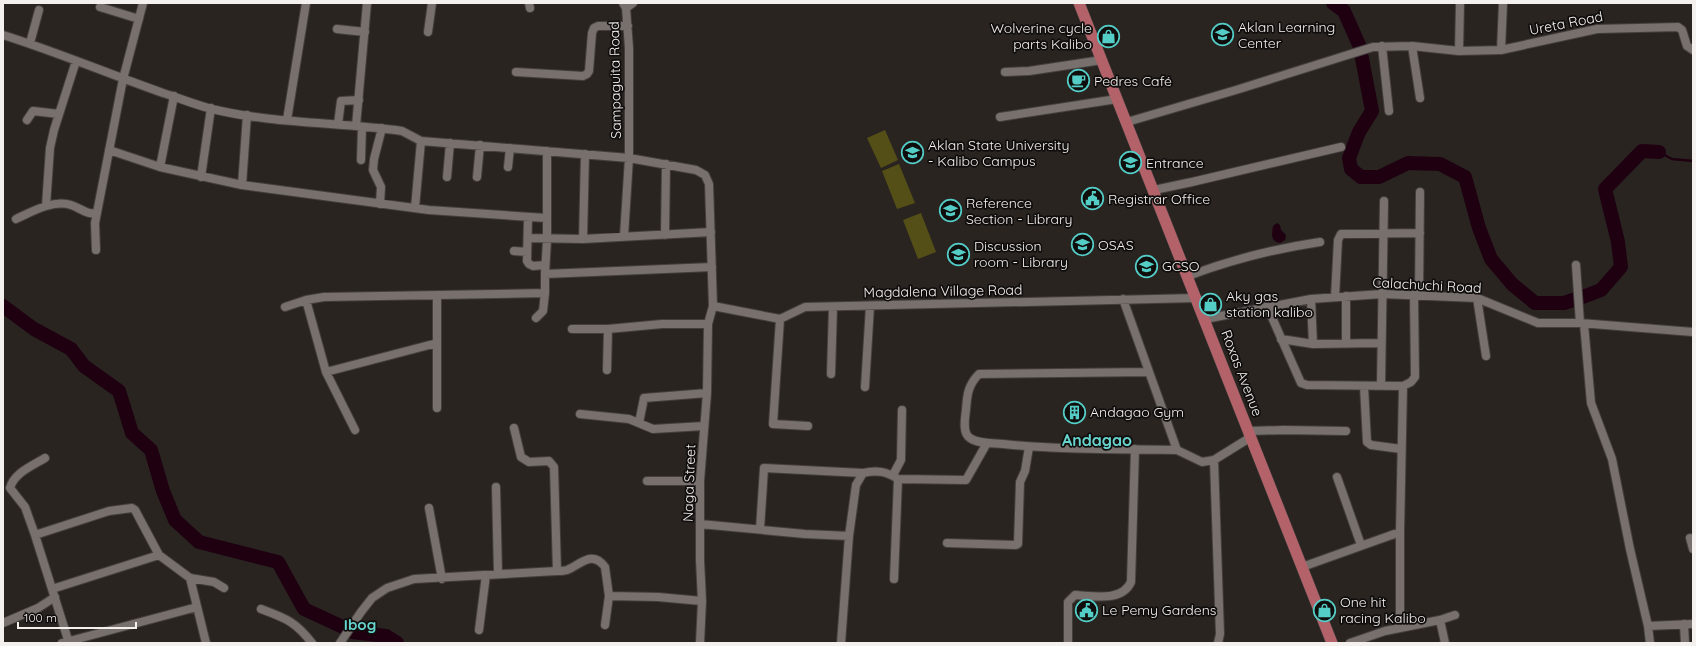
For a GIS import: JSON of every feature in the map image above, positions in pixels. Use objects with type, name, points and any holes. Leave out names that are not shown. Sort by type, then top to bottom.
[{"type":"main road","name":"Roxas Avenue","points":[[1080,3],[1332,643]]},
{"type":"street","points":[[96,250],[95,223],[123,79],[143,3]]},
{"type":"street","points":[[287,120],[306,3]]},
{"type":"street","points":[[361,160],[359,100],[367,3]]},
{"type":"street","points":[[428,32],[432,3]]},
{"type":"street","points":[[1459,51],[1460,3]]},
{"type":"street","points":[[1127,122],[1236,90],[1364,49],[1382,46],[1412,46],[1459,51],[1501,50],[1503,3]]},
{"type":"street","name":"Sampaguita Road","points":[[624,236],[629,158],[629,48],[627,5]]},
{"type":"street","points":[[100,7],[139,19]]},
{"type":"street","points":[[30,43],[39,10]]},
{"type":"street","points":[[516,72],[584,76],[589,71],[592,33],[594,28],[598,26],[628,26]]},
{"type":"street","name":"Ureta Road","points":[[1501,50],[1597,29],[1678,27],[1682,30],[1687,46],[1693,50]]},
{"type":"street","points":[[337,29],[365,32]]},
{"type":"street","points":[[3,35],[56,52],[123,79],[174,96],[211,108],[247,116],[382,128],[402,131],[421,140],[629,158],[696,170],[705,175],[709,184],[713,306],[708,324],[662,324],[608,329],[572,329]]},
{"type":"street","points":[[1382,46],[1389,111]]},
{"type":"street","points":[[1412,46],[1420,98]]},
{"type":"street","points":[[1004,72],[1029,71],[1102,60]]},
{"type":"street","points":[[46,206],[50,148],[76,61]]},
{"type":"street","points":[[160,167],[174,96]]},
{"type":"street","points":[[1000,117],[1118,98]]},
{"type":"street","points":[[338,124],[341,101],[359,100]]},
{"type":"street","points":[[201,177],[211,108]]},
{"type":"street","points":[[27,120],[33,111],[59,114]]},
{"type":"street","points":[[242,185],[247,116]]},
{"type":"street","points":[[380,204],[381,187],[373,170],[374,158],[382,128]]},
{"type":"street","points":[[415,208],[421,140]]},
{"type":"street","points":[[447,177],[450,143]]},
{"type":"street","points":[[477,177],[480,145]]},
{"type":"street","points":[[1154,190],[1341,147]]},
{"type":"street","points":[[508,167],[510,148]]},
{"type":"street","points":[[109,150],[160,167],[242,185],[415,208],[528,218],[546,218]]},
{"type":"street","points":[[536,318],[540,316],[543,311],[545,293],[547,240],[547,151]]},
{"type":"street","points":[[582,239],[585,154]]},
{"type":"street","points":[[665,235],[666,164]]},
{"type":"street","points":[[1267,306],[1301,383],[1307,385],[1403,386],[1412,382],[1415,377],[1416,295],[1420,232],[1420,192]]},
{"type":"street","points":[[1380,386],[1384,201]]},
{"type":"street","points":[[16,219],[36,209],[63,204],[70,204],[89,214],[97,214]]},
{"type":"street","points":[[528,218],[527,261],[533,266],[545,265]]},
{"type":"street","points":[[528,238],[547,240],[582,239],[710,232]]},
{"type":"street","points":[[1335,297],[1339,236],[1342,234],[1420,232]]},
{"type":"street","points":[[1188,276],[1253,254],[1284,247],[1320,242]]},
{"type":"street","points":[[514,251],[527,252]]},
{"type":"street","points":[[1576,265],[1591,403],[1612,459],[1630,549],[1648,626],[1650,643]]},
{"type":"street","points":[[545,274],[712,267]]},
{"type":"street","points":[[285,307],[306,300],[324,297],[545,293]]},
{"type":"street","name":"Calachuchi Road","points":[[1205,319],[1267,306],[1311,299],[1382,294],[1477,298],[1533,321],[1693,332]]},
{"type":"street","points":[[436,296],[437,408]]},
{"type":"street","points":[[1346,296],[1346,343]]},
{"type":"street","name":"Magdalena Village Road","points":[[780,319],[805,307],[1196,298]]},
{"type":"street","points":[[1477,298],[1486,356]]},
{"type":"street","points":[[1311,299],[1313,344]]},
{"type":"street","points":[[306,300],[326,372],[355,430]]},
{"type":"street","points":[[1123,300],[1177,450]]},
{"type":"street","points":[[713,306],[780,319],[773,424],[808,426]]},
{"type":"street","points":[[865,386],[870,306]]},
{"type":"street","points":[[831,374],[833,307]]},
{"type":"street","name":"Naga Street","points":[[700,643],[702,601],[700,560],[700,481],[707,394],[708,324]]},
{"type":"street","points":[[607,370],[608,329]]},
{"type":"street","points":[[1281,339],[1313,344],[1381,343]]},
{"type":"street","points":[[326,372],[437,343]]},
{"type":"street","points":[[1149,372],[979,374],[970,383],[965,425],[967,436],[972,440],[987,443],[1029,447],[1177,450],[1202,462],[1214,460],[1250,434],[1284,430],[1346,431]]},
{"type":"street","points":[[1364,386],[1367,442],[1371,445],[1401,449]]},
{"type":"street","points":[[1400,627],[1401,449],[1403,386]]},
{"type":"street","points":[[639,423],[644,398],[707,394]]},
{"type":"street","points":[[894,579],[895,477],[901,460],[902,410]]},
{"type":"street","points":[[580,414],[621,418],[653,428],[704,426]]},
{"type":"street","points":[[514,428],[521,457],[529,462],[549,461],[554,467],[557,571]]},
{"type":"street","points":[[760,529],[764,468],[863,473],[874,470],[895,477],[966,480],[987,443]]},
{"type":"street","points":[[946,543],[1018,544],[1020,482],[1029,447]]},
{"type":"street","points":[[1068,643],[1068,602],[1071,598],[1075,596],[1114,596],[1124,592],[1131,582],[1135,449]]},
{"type":"street","points":[[45,458],[12,480],[10,488],[25,507],[36,535],[55,597],[66,642],[197,607]]},
{"type":"street","points":[[1214,460],[1220,634],[1218,643]]},
{"type":"street","points":[[840,643],[856,485],[863,473]]},
{"type":"street","points":[[1336,477],[1360,545]]},
{"type":"street","points":[[647,481],[700,481]]},
{"type":"street","points":[[496,487],[498,574]]},
{"type":"street","points":[[36,535],[109,511],[129,507],[135,510],[159,555],[190,578],[214,582],[224,588]]},
{"type":"street","points":[[429,508],[442,579]]},
{"type":"street","points":[[700,524],[805,534],[850,536]]},
{"type":"street","points":[[1302,567],[1360,545],[1400,532]]},
{"type":"street","points":[[1690,538],[1693,549]]},
{"type":"street","points":[[52,589],[159,555]]},
{"type":"street","points":[[340,643],[372,598],[387,588],[414,579],[442,579],[567,570],[584,560],[592,559],[598,561],[605,567],[609,596],[605,625]]},
{"type":"street","points":[[479,630],[486,575]]},
{"type":"street","points":[[190,578],[206,643]]},
{"type":"street","points":[[609,596],[658,597],[702,601]]},
{"type":"street","points":[[3,623],[38,608],[55,597]]},
{"type":"street","points":[[261,609],[287,618],[312,643]]},
{"type":"street","points":[[1350,643],[1385,631],[1440,620],[1455,615]]},
{"type":"street","points":[[1440,620],[1445,643]]},
{"type":"street","points":[[1684,624],[1686,643]]},
{"type":"street","points":[[1648,626],[1693,624]]},
{"type":"shaded area","points":[[885,130],[898,160],[881,168],[867,138]]},
{"type":"shaded area","points":[[899,164],[915,203],[897,209],[882,171]]},
{"type":"shaded area","points":[[921,213],[936,252],[918,259],[903,220]]},
{"type":"shaded area","points":[[1277,223],[1286,235],[1285,240],[1280,243],[1275,241],[1272,237],[1273,226]]},
{"type":"waterway","points":[[1333,3],[1344,11],[1360,47]]},
{"type":"waterway","points":[[1361,53],[1372,111],[1359,132],[1349,158],[1351,169],[1361,177],[1379,177],[1408,163],[1440,164],[1465,177],[1479,228],[1491,259],[1512,284],[1535,303],[1564,303],[1576,299]]},
{"type":"waterway","points":[[1580,298],[1601,290],[1621,267],[1618,242],[1605,189],[1642,151],[1659,152]]},
{"type":"waterway","points":[[1659,152],[1672,159],[1693,161]]},
{"type":"waterway","points":[[3,306],[34,329],[71,349],[84,366],[119,391],[132,433],[151,450],[163,491],[175,520],[199,542],[278,562],[304,609],[345,628]]},
{"type":"waterway","points":[[352,632],[386,636],[397,643]]},
{"type":"place","name":"Aklan Learning Center","points":[[1223,35]]},
{"type":"place","name":"Wolverine cycle parts Kalibo","points":[[1108,36]]},
{"type":"place","name":"Pedres Café","points":[[1078,81]]},
{"type":"place","name":"Aklan State University - Kalibo Campus","points":[[913,153]]},
{"type":"place","name":"Entrance","points":[[1131,163]]},
{"type":"place","name":"Registrar Office","points":[[1092,199]]},
{"type":"place","name":"Reference Section - Library","points":[[950,211]]},
{"type":"place","name":"OSAS","points":[[1083,245]]},
{"type":"place","name":"Discussion room - Library","points":[[959,254]]},
{"type":"place","name":"GCSO","points":[[1147,266]]},
{"type":"place","name":"Aky gas station kalibo","points":[[1211,304]]},
{"type":"place","name":"Andagao Gym","points":[[1075,412]]},
{"type":"place","name":"Le Pemy Gardens","points":[[1086,610]]},
{"type":"place","name":"One hit racing Kalibo","points":[[1324,610]]},
{"type":"district","name":"Andagao","points":[[1097,440]]},
{"type":"district","name":"Ibog","points":[[360,624]]}]
